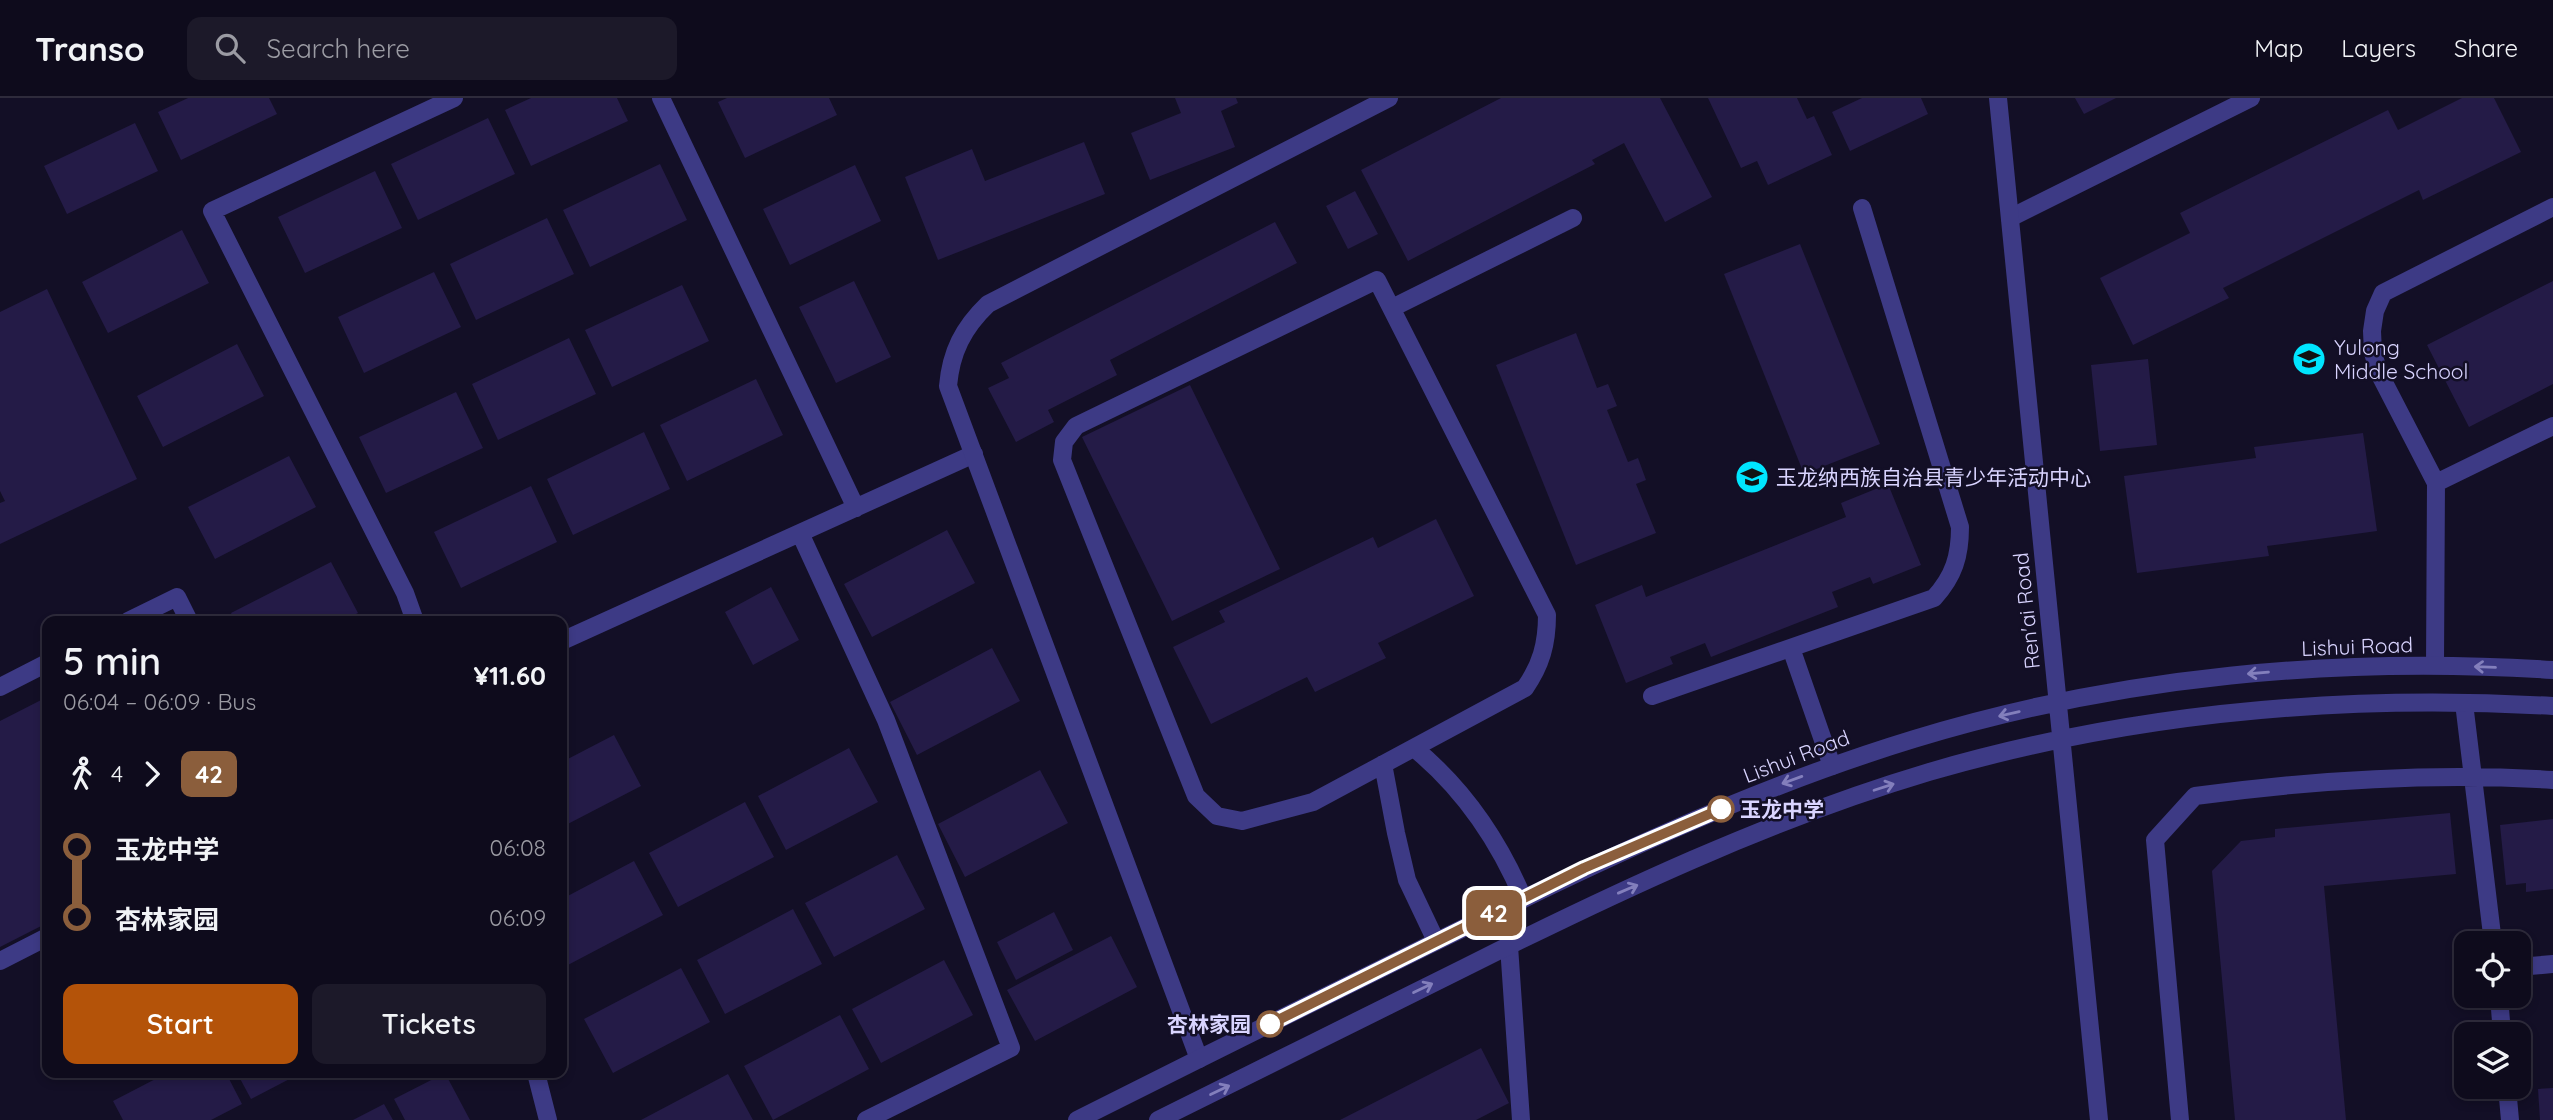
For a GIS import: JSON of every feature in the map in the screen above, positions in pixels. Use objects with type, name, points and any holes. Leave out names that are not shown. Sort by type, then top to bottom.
[{"type":"street","points":[[413,616],[405,593],[212,211],[454,98]]},
{"type":"street","points":[[660,98],[856,508]]},
{"type":"street","points":[[1199,1059],[948,386],[950,367],[964,331],[988,304],[1389,98]]},
{"type":"street","name":"Ren'ai Road","points":[[1998,98],[2099,1120]]},
{"type":"street","points":[[2010,218],[2251,98]]},
{"type":"street","points":[[2435,666],[2435,483],[2379,373],[2373,353],[2375,312],[2383,293],[2553,206]]},
{"type":"street","points":[[1652,696],[1934,598],[1947,583],[1955,566],[1960,547],[1960,527],[1862,208]]},
{"type":"street","points":[[1392,308],[1573,218]]},
{"type":"street","points":[[1377,280],[1547,615],[1544,653],[1525,688],[1414,748],[1313,802],[1241,821],[1217,817],[1196,796],[1062,460],[1064,442],[1076,426],[1377,280]]},
{"type":"street","points":[[2435,483],[2553,426]]},
{"type":"street","points":[[567,639],[974,454]]},
{"type":"street","points":[[800,533],[886,720],[1011,1048],[866,1120]]},
{"type":"street","points":[[138,616],[177,597],[187,616]]},
{"type":"street","points":[[1791,648],[1832,766]]},
{"type":"street","points":[[0,687],[42,666]]},
{"type":"street","name":"Lishui Road","points":[[1077,1120],[1584,868],[1777,785],[1919,737],[2058,703],[2167,684],[2255,673],[2345,667],[2435,666],[2553,670]]},
{"type":"street","points":[[2464,703],[2492,931]]},
{"type":"street","points":[[1158,1120],[1177,1116],[1600,901],[1790,819],[1929,772],[2062,740],[2172,720],[2259,710],[2347,704],[2464,703],[2553,706]]},
{"type":"street","points":[[1414,748],[1434,765],[1475,809],[1510,867],[1523,898]]},
{"type":"street","points":[[1383,764],[1407,880],[1436,941]]},
{"type":"street","points":[[2180,1120],[2155,840],[2195,796],[2277,785],[2346,780],[2553,780]]},
{"type":"street","points":[[0,961],[42,940]]},
{"type":"street","points":[[1508,946],[1521,1120]]},
{"type":"street","points":[[2531,966],[2553,964]]},
{"type":"street","points":[[537,1078],[549,1118]]},
{"type":"street","points":[[2508,1099],[2510,1120]]},
{"type":"building","points":[[188,98],[269,98],[277,114],[181,160],[158,112]]},
{"type":"building","points":[[531,98],[617,98],[628,121],[531,166],[505,110]]},
{"type":"building","points":[[727,98],[829,98],[837,115],[745,158],[718,102]]},
{"type":"building","points":[[1175,98],[1236,98],[1238,103],[1221,111],[1235,147],[1150,180],[1131,133],[1181,113]]},
{"type":"building","points":[[1501,98],[1660,98],[1712,197],[1665,222],[1624,143],[1592,160],[1595,164],[1408,261],[1361,170]]},
{"type":"building","points":[[1708,98],[1797,98],[1807,119],[1814,116],[1832,155],[1768,185],[1757,161],[1741,168]]},
{"type":"building","points":[[1862,98],[1921,98],[1928,114],[1850,151],[1832,112]]},
{"type":"building","points":[[2075,98],[2116,98],[2084,114]]},
{"type":"building","points":[[2462,98],[2494,98],[2521,152],[2423,200],[2419,190],[2223,288],[2229,298],[2133,345],[2100,278],[2190,233],[2180,213],[2388,110],[2398,130]]},
{"type":"building","points":[[488,118],[515,174],[418,220],[391,164]]},
{"type":"building","points":[[135,123],[158,171],[67,214],[44,166]]},
{"type":"building","points":[[1084,142],[1105,194],[938,260],[905,177],[972,149],[985,181]]},
{"type":"building","points":[[660,164],[687,220],[590,267],[563,210]]},
{"type":"building","points":[[855,165],[881,221],[790,265],[763,209]]},
{"type":"building","points":[[375,171],[402,228],[305,273],[278,217]]},
{"type":"building","points":[[1355,191],[1378,234],[1348,249],[1326,206]]},
{"type":"building","points":[[547,218],[574,274],[476,320],[450,264]]},
{"type":"building","points":[[1275,222],[1297,263],[1110,360],[1117,375],[1048,410],[1054,422],[1016,442],[988,388],[1009,378],[1001,363]]},
{"type":"building","points":[[182,230],[209,283],[108,333],[82,282]]},
{"type":"building","points":[[1800,244],[1880,444],[1804,474],[1724,274]]},
{"type":"building","points":[[434,272],[461,327],[364,373],[338,317]]},
{"type":"building","points":[[854,281],[891,357],[836,383],[799,307]]},
{"type":"building","points":[[2553,281],[2553,384],[2469,427],[2427,345]]},
{"type":"building","points":[[682,285],[709,341],[612,387],[585,330]]},
{"type":"building","points":[[47,289],[137,479],[0,544],[0,503],[5,501],[0,491],[0,312]]},
{"type":"building","points":[[1576,333],[1597,388],[1608,384],[1617,406],[1607,410],[1628,462],[1638,458],[1646,480],[1636,484],[1656,533],[1576,565],[1496,365]]},
{"type":"building","points":[[569,338],[596,394],[498,440],[472,384]]},
{"type":"building","points":[[237,344],[264,396],[163,447],[137,396]]},
{"type":"building","points":[[2148,359],[2157,445],[2100,451],[2091,365]]},
{"type":"building","points":[[756,379],[783,435],[687,481],[660,425]]},
{"type":"building","points":[[1190,385],[1280,569],[1172,621],[1082,437]]},
{"type":"building","points":[[456,392],[483,448],[386,493],[359,437]]},
{"type":"building","points":[[644,432],[670,489],[573,535],[547,479]]},
{"type":"building","points":[[2363,433],[2377,531],[2267,546],[2269,556],[2137,573],[2124,476],[2256,458],[2254,447]]},
{"type":"building","points":[[289,456],[316,507],[215,559],[188,507]]},
{"type":"building","points":[[1888,484],[1921,565],[1873,584],[1870,577],[1832,592],[1838,607],[1711,657],[1705,643],[1670,657],[1673,664],[1626,683],[1595,605],[1642,585],[1646,597],[1846,517],[1841,503]]},
{"type":"building","points":[[531,486],[557,542],[461,588],[434,532]]},
{"type":"building","points":[[1436,519],[1474,596],[1378,643],[1386,658],[1315,692],[1307,677],[1211,724],[1173,647],[1225,622],[1219,611],[1373,537],[1378,548]]},
{"type":"building","points":[[947,530],[975,583],[872,637],[844,584]]},
{"type":"building","points":[[331,562],[358,613],[352,616],[232,616],[231,613]]},
{"type":"building","points":[[771,587],[799,640],[753,665],[725,612]]},
{"type":"building","points":[[992,648],[1020,701],[917,755],[890,702]]},
{"type":"building","points":[[42,700],[42,926],[0,947],[0,721]]},
{"type":"building","points":[[614,735],[641,786],[567,824],[567,759]]},
{"type":"building","points":[[849,748],[878,802],[786,850],[758,796]]},
{"type":"building","points":[[1040,770],[1068,823],[965,877],[938,824]]},
{"type":"building","points":[[745,802],[774,857],[678,907],[649,853]]},
{"type":"building","points":[[2450,813],[2456,874],[2324,886],[2346,1120],[2235,1120],[2212,871],[2241,841],[2275,837],[2275,829]]},
{"type":"building","points":[[2553,819],[2553,889],[2526,892],[2526,883],[2506,885],[2500,825]]},
{"type":"building","points":[[897,855],[925,909],[834,957],[805,903]]},
{"type":"building","points":[[634,861],[663,915],[567,965],[567,896]]},
{"type":"building","points":[[793,909],[822,964],[725,1014],[697,960]]},
{"type":"building","points":[[1054,912],[1073,950],[1016,980],[997,942]]},
{"type":"building","points":[[1111,936],[1137,987],[1035,1041],[1007,990]]},
{"type":"building","points":[[944,960],[973,1015],[881,1063],[852,1009]]},
{"type":"building","points":[[681,968],[710,1022],[613,1073],[584,1019]]},
{"type":"building","points":[[840,1015],[869,1069],[773,1120],[744,1066]]},
{"type":"building","points":[[1481,1048],[1509,1103],[1476,1120],[1340,1120]]},
{"type":"building","points":[[728,1074],[753,1120],[641,1120]]},
{"type":"building","points":[[157,1078],[229,1078],[242,1104],[211,1120],[123,1120],[113,1101]]},
{"type":"building","points":[[240,1078],[291,1078],[251,1099]]},
{"type":"building","points":[[435,1078],[448,1078],[470,1120],[405,1120],[394,1099]]},
{"type":"building","points":[[2553,1088],[2553,1120],[2540,1120],[2538,1089]]},
{"type":"building","points":[[384,1104],[393,1120],[353,1120]]},
{"type":"bus line","name":"42","points":[[1270,1024],[1584,868],[1721,809]]},
{"type":"place","name":"Yulong Middle School","points":[[2309,359]]},
{"type":"place","name":"玉龙纳西族自治县青少年活动中心","points":[[1752,477]]},
{"type":"place","name":"玉龙中学","points":[[1721,809]]},
{"type":"place","name":"杏林家园","points":[[1270,1024]]}]
